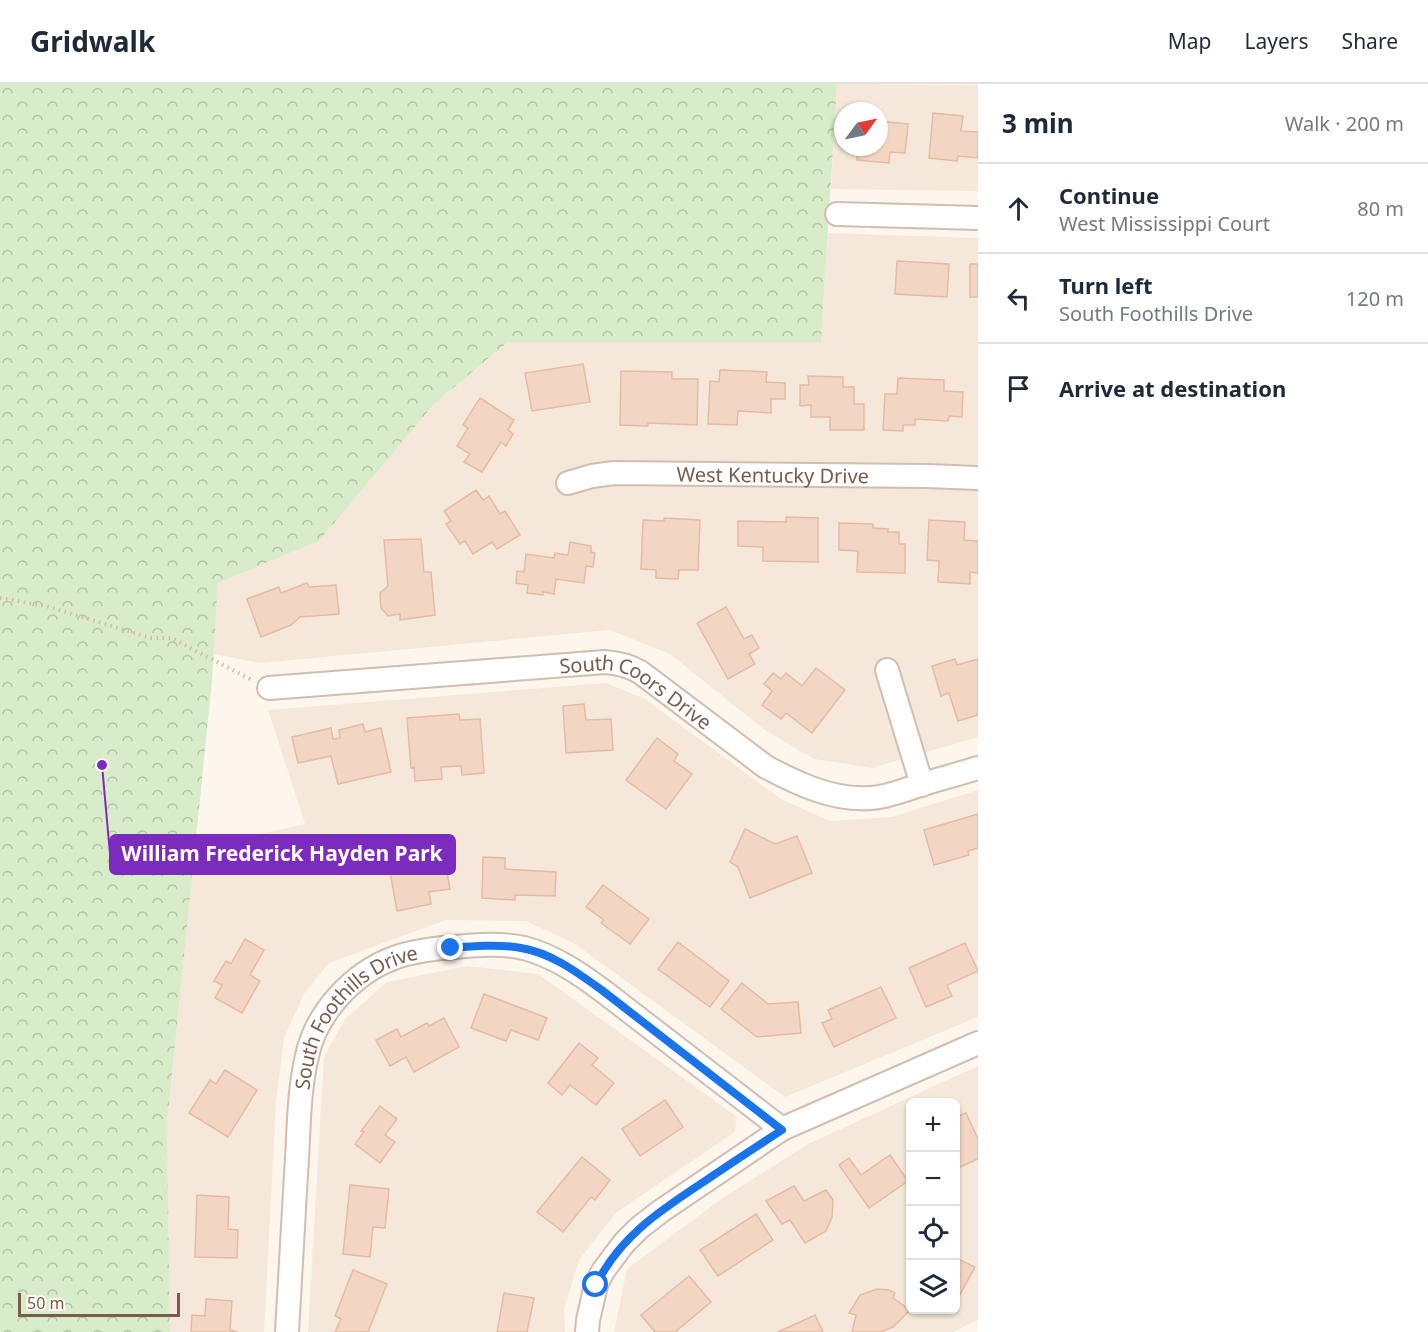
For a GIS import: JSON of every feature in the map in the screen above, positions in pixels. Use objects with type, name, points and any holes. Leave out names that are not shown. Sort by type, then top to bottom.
[{"type":"street","points":[[837,213],[978,218]]},
{"type":"street","name":"West Kentucky Drive","points":[[568,483],[614,473],[978,478]]},
{"type":"street","name":"South Coors Drive","points":[[269,688],[604,662],[618,663],[640,672],[766,767],[804,786],[849,797],[873,798],[888,796],[978,768]]},
{"type":"street","points":[[887,670],[922,785]]},
{"type":"street","name":"South Foothills Drive","points":[[287,1332],[299,1121],[307,1055],[322,1020],[339,997],[362,975],[392,959],[409,953],[429,950],[490,945],[522,948],[552,958],[603,991],[782,1130]]},
{"type":"street","points":[[587,1332],[596,1285],[608,1264],[639,1228],[661,1211],[782,1130],[978,1043]]},
{"type":"path","points":[[0,598],[46,606],[151,638],[171,638],[269,688]]},
{"type":"shaded area","points":[[837,84],[978,85],[978,191],[831,189],[834,136],[834,156],[888,156],[888,102],[836,102]]},
{"type":"shaded area","points":[[828,233],[978,238],[978,737],[872,768],[814,759],[766,731],[670,654],[610,630],[260,663],[214,654],[218,583],[319,541],[434,404],[508,342],[821,342]]},
{"type":"shaded area","points":[[606,683],[645,699],[781,799],[830,821],[892,817],[978,790],[978,1017],[785,1097],[575,944],[526,921],[446,920],[329,963],[304,994],[284,1038],[276,1103],[264,1332],[170,1332],[167,1124],[195,848],[305,824],[268,710]]},
{"type":"shaded area","points":[[468,966],[538,974],[736,1116],[735,1132],[617,1212],[579,1260],[564,1309],[565,1332],[308,1332],[324,1057],[345,1019],[387,982]]},
{"type":"shaded area","points":[[978,1066],[978,1320],[953,1332],[614,1332],[627,1269],[720,1200],[808,1144],[906,1099],[906,1314],[960,1314],[960,1098],[908,1098]]},
{"type":"green space","points":[[0,84],[837,84],[836,102],[834,102],[821,342],[508,342],[434,404],[319,541],[218,583],[212,681],[167,1124],[170,1332],[0,1332]]},
{"type":"building","points":[[933,113],[963,116],[961,131],[978,132],[978,158],[958,156],[957,161],[929,158]]},
{"type":"building","points":[[888,122],[908,124],[905,153],[890,152],[889,163],[857,160],[857,156],[888,156]]},
{"type":"building","points":[[897,261],[949,264],[947,297],[895,294]]},
{"type":"building","points":[[970,264],[978,264],[978,297],[970,297]]},
{"type":"building","points":[[583,364],[590,402],[532,411],[525,373]]},
{"type":"building","points":[[720,370],[767,372],[766,382],[785,383],[785,399],[771,399],[771,413],[738,411],[737,425],[708,424],[710,381],[719,382]]},
{"type":"building","points":[[621,371],[672,372],[672,379],[698,379],[697,425],[648,423],[648,426],[620,425]]},
{"type":"building","points":[[808,376],[843,377],[843,387],[854,387],[854,404],[864,404],[864,430],[830,430],[830,417],[811,417],[811,405],[800,406],[800,385],[809,385]]},
{"type":"building","points":[[898,378],[944,380],[944,391],[963,392],[962,417],[949,416],[948,421],[915,419],[915,425],[903,425],[903,431],[883,430],[885,394],[897,394]]},
{"type":"building","points":[[480,398],[514,420],[508,430],[513,434],[506,446],[501,442],[482,472],[464,462],[470,454],[457,446],[468,428],[463,425]]},
{"type":"building","points":[[476,490],[483,500],[489,496],[500,514],[505,511],[520,535],[497,549],[492,542],[473,554],[465,541],[460,544],[446,524],[451,521],[444,511]]},
{"type":"building","points":[[786,517],[818,518],[818,562],[763,561],[763,547],[738,546],[738,521],[786,522]]},
{"type":"building","points":[[664,518],[700,520],[698,570],[679,570],[678,579],[656,578],[656,570],[641,569],[643,520],[664,521]]},
{"type":"building","points":[[929,520],[965,522],[964,540],[978,541],[978,573],[970,572],[970,584],[938,582],[939,561],[927,560]]},
{"type":"building","points":[[839,523],[873,524],[873,528],[899,532],[899,544],[905,544],[905,573],[857,572],[858,551],[839,550]]},
{"type":"building","points":[[421,539],[424,572],[431,572],[435,615],[400,620],[400,614],[388,616],[381,608],[380,593],[388,586],[384,540]]},
{"type":"building","points":[[570,542],[591,546],[591,552],[595,553],[593,567],[586,566],[584,583],[556,579],[554,594],[543,592],[543,595],[527,593],[528,585],[516,583],[517,571],[524,572],[526,554],[554,558],[555,553],[568,555]]},
{"type":"building","points":[[307,583],[309,587],[336,585],[339,614],[300,617],[291,625],[261,637],[247,599],[279,587],[281,593]]},
{"type":"building","points":[[726,607],[744,639],[752,635],[759,648],[749,654],[755,664],[728,679],[697,623]]},
{"type":"building","points":[[955,659],[957,665],[978,659],[978,715],[958,721],[949,693],[941,696],[932,666]]},
{"type":"building","points":[[816,668],[845,690],[812,733],[786,713],[781,719],[762,705],[772,691],[764,684],[773,673],[781,679],[786,673],[802,686]]},
{"type":"building","points":[[584,704],[586,720],[611,719],[613,750],[566,753],[563,706]]},
{"type":"building","points":[[459,714],[460,720],[480,719],[484,773],[462,775],[461,766],[441,767],[442,779],[415,781],[414,767],[411,768],[407,718]]},
{"type":"building","points":[[363,724],[365,732],[381,728],[391,772],[338,784],[331,756],[298,763],[292,737],[331,728],[333,739],[340,738],[339,730]]},
{"type":"building","points":[[657,738],[678,754],[674,761],[692,774],[666,809],[626,780]]},
{"type":"building","points":[[978,814],[978,848],[968,851],[969,855],[934,865],[924,830]]},
{"type":"building","points":[[745,829],[775,844],[797,836],[812,873],[750,898],[738,867],[730,862]]},
{"type":"building","points":[[483,857],[505,858],[505,869],[556,872],[555,896],[515,895],[515,900],[482,898]]},
{"type":"building","points":[[445,861],[450,889],[429,892],[431,904],[397,911],[390,872]]},
{"type":"building","points":[[603,885],[649,919],[630,944],[601,923],[604,920],[586,907]]},
{"type":"building","points":[[245,939],[264,950],[250,975],[260,981],[242,1013],[215,998],[222,985],[214,981],[226,961],[231,964]]},
{"type":"building","points":[[678,942],[729,981],[710,1007],[658,969]]},
{"type":"building","points":[[965,943],[978,971],[947,985],[952,996],[926,1007],[909,968]]},
{"type":"building","points":[[742,983],[768,1004],[798,1002],[801,1033],[757,1037],[721,1009]]},
{"type":"building","points":[[881,987],[896,1018],[834,1047],[822,1023],[832,1019],[828,1010]]},
{"type":"building","points":[[484,994],[547,1018],[538,1040],[511,1030],[506,1041],[471,1028]]},
{"type":"building","points":[[444,1018],[459,1047],[414,1072],[406,1057],[390,1066],[376,1040],[397,1029],[401,1037],[427,1023],[429,1026]]},
{"type":"building","points":[[579,1043],[598,1058],[592,1065],[614,1083],[596,1105],[570,1085],[562,1095],[548,1083]]},
{"type":"building","points":[[225,1070],[257,1090],[228,1137],[189,1113],[210,1080],[216,1084]]},
{"type":"building","points":[[665,1100],[683,1127],[640,1156],[622,1129]]},
{"type":"building","points":[[380,1106],[397,1119],[385,1135],[395,1142],[380,1163],[355,1144],[364,1132],[361,1131]]},
{"type":"building","points":[[966,1113],[978,1139],[978,1159],[960,1167],[960,1152],[960,1115]]},
{"type":"building","points":[[890,1155],[906,1178],[906,1182],[869,1208],[839,1165],[849,1158],[861,1175]]},
{"type":"building","points":[[582,1157],[610,1180],[595,1200],[591,1197],[563,1232],[537,1212]]},
{"type":"building","points":[[350,1185],[389,1189],[385,1228],[373,1227],[370,1257],[343,1254]]},
{"type":"building","points":[[794,1186],[804,1201],[826,1190],[833,1200],[832,1217],[826,1231],[805,1243],[790,1220],[782,1224],[766,1201]]},
{"type":"building","points":[[197,1195],[229,1197],[228,1229],[238,1230],[237,1258],[195,1257]]},
{"type":"building","points":[[756,1214],[773,1240],[718,1276],[700,1250]]},
{"type":"building","points":[[960,1260],[975,1267],[960,1294]]},
{"type":"building","points":[[353,1270],[387,1284],[368,1332],[335,1332],[341,1319],[335,1316]]},
{"type":"building","points":[[689,1276],[711,1302],[675,1332],[655,1332],[641,1315]]},
{"type":"building","points":[[877,1289],[889,1290],[895,1293],[893,1298],[906,1307],[906,1314],[893,1327],[880,1332],[852,1332],[856,1315],[849,1313],[860,1295]]},
{"type":"building","points":[[504,1293],[534,1298],[527,1332],[497,1332]]},
{"type":"building","points":[[206,1299],[232,1301],[230,1330],[238,1332],[191,1332],[192,1315],[205,1316]]},
{"type":"building","points":[[815,1315],[823,1332],[778,1332]]},
{"type":"place","name":"William Frederick Hayden Park","points":[[102,765]]},
{"type":"route","points":[[451,948],[490,945],[522,948],[552,958],[567,966],[603,991],[782,1130],[694,1188],[639,1228],[612,1257],[596,1285]]}]
